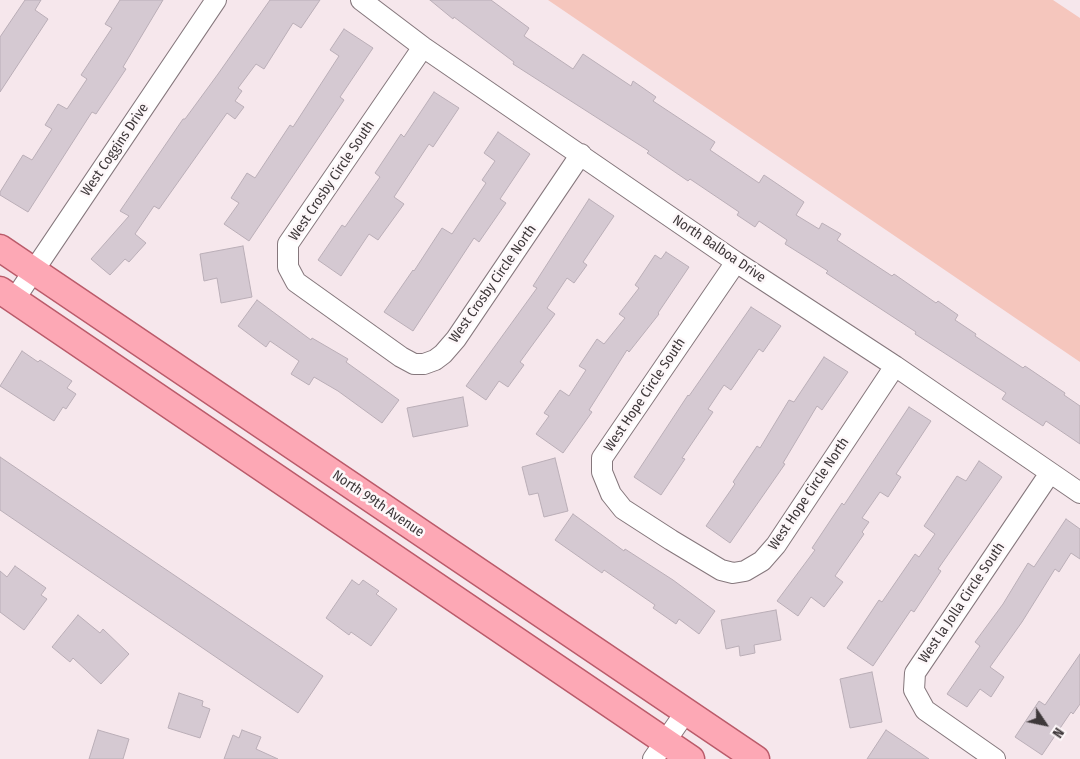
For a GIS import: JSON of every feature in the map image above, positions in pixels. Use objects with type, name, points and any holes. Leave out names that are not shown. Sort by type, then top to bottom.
[{"type":"main road","name":"North 99th Avenue","points":[[0,248],[685,713],[756,759]]},
{"type":"main road","points":[[7,295],[659,750],[691,759]]},
{"type":"street","name":"West Coggins Drive","points":[[7,295],[34,271],[216,0]]},
{"type":"street","name":"North Balboa Drive","points":[[361,0],[423,47],[736,262],[895,366],[1080,493]]},
{"type":"street","name":"West Crosby Circle South","points":[[357,326],[296,282],[288,267],[288,244],[423,47]]},
{"type":"street","name":"West Crosby Circle North","points":[[357,326],[414,364],[424,364],[435,360],[456,339],[581,154]]},
{"type":"street","name":"West Hope Circle South","points":[[671,540],[623,509],[611,494],[602,472],[602,458],[736,262]]},
{"type":"street","name":"West Hope Circle North","points":[[671,540],[721,570],[733,574],[744,571],[762,561],[776,545],[895,366]]},
{"type":"street","name":"West la Jolla Circle South","points":[[995,759],[925,710],[914,690],[915,674],[1050,473]]},
{"type":"street","points":[[659,750],[685,713]]},
{"type":"shaded area","points":[[548,0],[1053,0],[1080,18],[1080,362]]},
{"type":"building","points":[[25,0],[41,0],[35,10],[48,19],[0,92],[0,37]]},
{"type":"building","points":[[120,0],[163,0],[123,67],[126,69],[96,114],[92,112],[28,212],[0,195],[0,192],[23,155],[32,160],[52,129],[45,125],[58,104],[67,109],[87,79],[81,75],[112,28],[105,24]]},
{"type":"building","points":[[270,0],[320,0],[301,28],[293,23],[264,69],[256,64],[238,88],[242,91],[235,101],[244,107],[235,119],[227,113],[159,209],[154,206],[135,234],[146,243],[129,262],[125,259],[110,275],[91,259],[129,216],[120,211],[183,119],[185,119],[218,74]]},
{"type":"building","points":[[430,0],[491,0],[529,28],[524,36],[573,69],[583,54],[631,86],[633,81],[656,97],[653,101],[715,142],[710,150],[759,183],[764,175],[804,202],[796,215],[819,229],[822,223],[841,234],[837,240],[892,276],[894,274],[936,303],[938,301],[958,315],[955,320],[976,334],[975,336],[1065,393],[1064,395],[1080,406],[1080,444],[1046,421],[1043,426],[1002,399],[1006,393],[826,273],[828,271],[785,244],[787,240],[759,221],[755,227],[737,215],[739,212],[690,179],[688,181],[647,153],[649,151],[513,64],[514,62],[454,17],[453,19]]},
{"type":"building","points":[[344,29],[373,48],[340,97],[344,100],[249,241],[224,224],[239,203],[231,198],[247,173],[255,178],[290,125],[293,127],[339,56],[330,50]]},
{"type":"building","points":[[434,92],[459,108],[433,147],[429,144],[394,197],[404,204],[378,240],[369,234],[341,276],[318,260],[342,225],[345,227],[380,177],[375,173],[401,134],[404,137]]},
{"type":"building","points":[[498,132],[530,154],[500,199],[506,203],[479,242],[474,238],[413,331],[384,312],[442,228],[452,234],[486,183],[482,180],[495,161],[484,153]]},
{"type":"building","points":[[589,199],[614,216],[583,262],[587,265],[574,283],[567,278],[547,308],[555,314],[520,362],[524,365],[508,387],[499,381],[486,400],[466,386],[537,288],[533,286]]},
{"type":"building","points":[[243,246],[252,297],[221,303],[217,278],[204,281],[200,254]]},
{"type":"building","points":[[666,252],[689,267],[659,314],[629,352],[627,350],[589,410],[592,412],[563,453],[536,434],[549,416],[544,413],[560,390],[569,396],[586,370],[579,366],[597,339],[604,344],[625,318],[619,314],[639,288],[635,285],[655,255],[661,259]]},
{"type":"building","points":[[257,300],[311,340],[312,338],[348,359],[346,362],[399,400],[382,423],[338,391],[314,377],[309,385],[291,374],[299,361],[270,341],[266,347],[238,326]]},
{"type":"building","points":[[751,307],[781,326],[763,352],[759,349],[731,390],[724,385],[708,409],[713,412],[682,458],[685,459],[661,495],[634,477],[688,395]]},
{"type":"building","points":[[22,351],[38,362],[40,360],[72,381],[67,388],[76,394],[66,409],[63,407],[54,421],[0,386]]},
{"type":"building","points":[[824,357],[848,372],[822,410],[817,406],[783,463],[785,464],[730,543],[706,526],[735,484],[733,482],[757,446],[760,448],[789,400],[794,402]]},
{"type":"building","points":[[463,397],[468,426],[413,437],[407,408]]},
{"type":"building","points":[[909,407],[931,421],[896,474],[901,477],[888,497],[880,492],[862,518],[869,522],[862,532],[864,534],[835,576],[843,582],[824,607],[811,597],[798,616],[777,601],[815,550],[812,548],[842,503],[844,505]]},
{"type":"building","points":[[0,457],[323,676],[298,713],[0,510]]},
{"type":"building","points":[[555,458],[568,511],[544,517],[538,493],[529,495],[522,467]]},
{"type":"building","points":[[979,461],[1002,477],[938,569],[941,571],[914,612],[911,610],[873,666],[847,648],[879,600],[882,602],[915,554],[919,557],[935,534],[924,526],[957,476],[966,481]]},
{"type":"building","points":[[573,514],[624,551],[625,549],[673,580],[715,611],[699,634],[679,619],[676,624],[653,608],[655,605],[604,570],[602,573],[555,540]]},
{"type":"building","points":[[1066,519],[1080,529],[1080,559],[1071,553],[1059,572],[1055,569],[1022,622],[990,667],[1004,677],[991,697],[980,689],[967,707],[947,694],[980,646],[975,642],[1003,604],[1028,563],[1034,567]]},
{"type":"building","points":[[15,566],[46,588],[41,595],[47,599],[24,630],[0,612],[0,571],[7,577]]},
{"type":"building","points":[[352,580],[359,585],[363,580],[379,591],[376,594],[397,609],[371,646],[351,632],[349,635],[326,618]]},
{"type":"building","points":[[776,610],[781,640],[754,645],[755,653],[740,656],[739,646],[726,649],[721,620]]},
{"type":"building","points":[[78,615],[100,633],[103,629],[129,654],[101,684],[73,658],[70,662],[52,647]]},
{"type":"building","points":[[1080,654],[1080,704],[1073,714],[1071,712],[1042,755],[1015,737],[1039,701],[1045,705]]},
{"type":"building","points":[[872,672],[882,722],[850,728],[840,679]]},
{"type":"building","points":[[179,693],[203,701],[202,706],[210,709],[200,738],[168,728]]},
{"type":"building","points":[[98,730],[129,739],[123,759],[89,759]]},
{"type":"building","points":[[242,730],[261,737],[256,749],[278,759],[224,759],[233,735],[239,738]]},
{"type":"building","points":[[886,730],[929,759],[867,759]]}]
